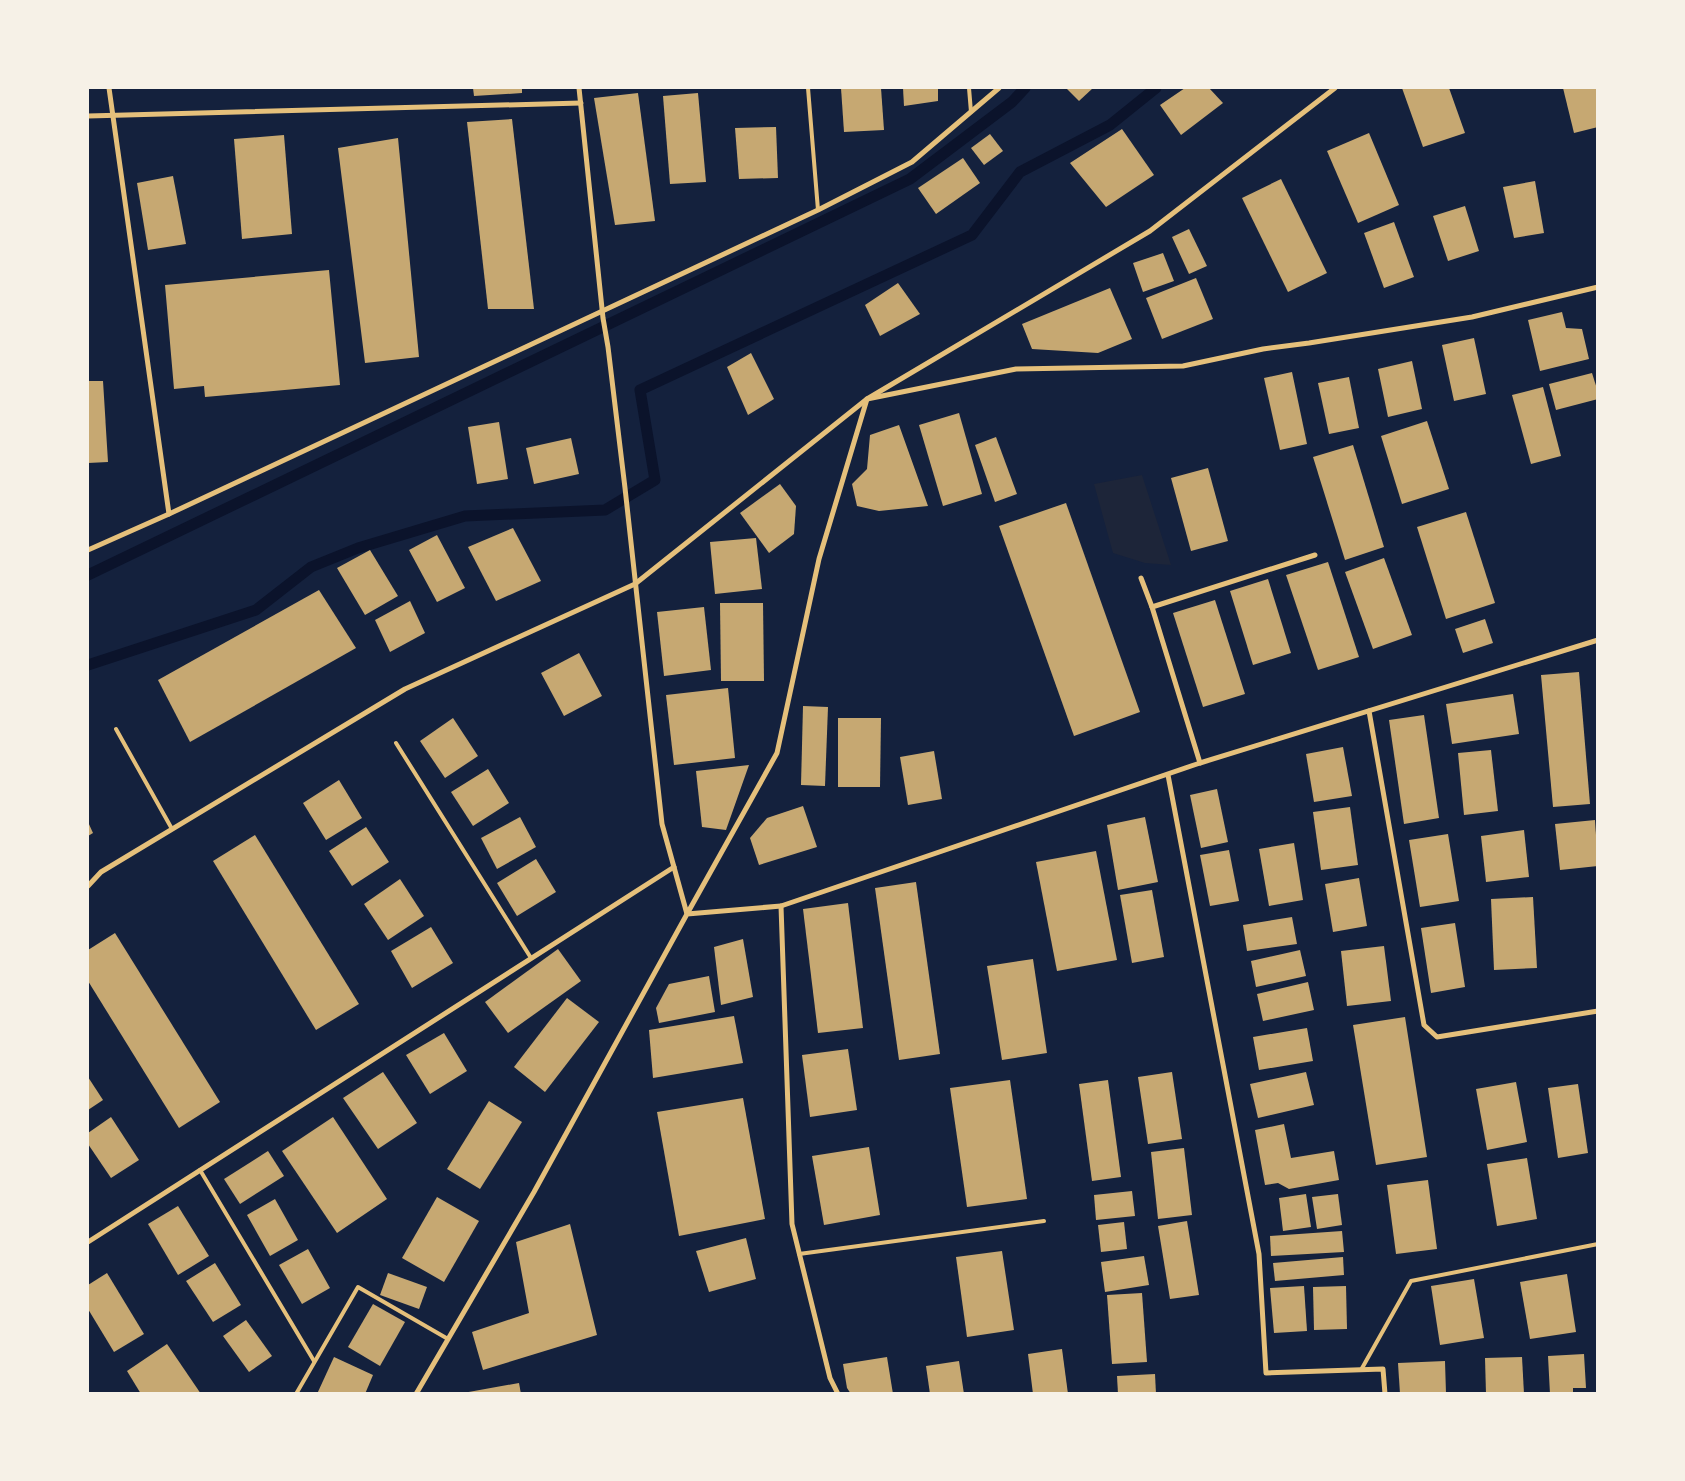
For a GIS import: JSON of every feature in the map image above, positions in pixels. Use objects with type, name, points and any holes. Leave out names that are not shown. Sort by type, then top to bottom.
[{"type":"street","points":[[110,88],[169,514]]},
{"type":"street","points":[[579,88],[603,318],[628,512],[662,824],[687,914]]},
{"type":"street","points":[[88,550],[169,514],[818,210],[912,162],[999,88]]},
{"type":"street","points":[[88,886],[101,872],[405,689],[636,584],[867,399],[1150,231],[1335,88]]},
{"type":"street","points":[[88,116],[580,103]]},
{"type":"street","points":[[867,399],[1016,369],[1183,366],[1263,348],[1309,343],[1472,317],[1598,287]]},
{"type":"street","points":[[416,1394],[534,1192],[776,752],[819,559],[867,399]]},
{"type":"street","points":[[1152,607],[1315,555]]},
{"type":"street","points":[[1141,578],[1152,607],[1200,763]]},
{"type":"street","points":[[687,914],[781,906],[1200,763],[1598,640]]},
{"type":"street","points":[[1369,711],[1424,1024],[1437,1037],[1598,1011]]},
{"type":"street","points":[[1168,775],[1259,1254],[1266,1372],[1383,1369],[1384,1394]]},
{"type":"street","points":[[88,1242],[674,867]]},
{"type":"street","points":[[781,906],[792,1224],[830,1378],[838,1394]]},
{"type":"lane","points":[[808,88],[818,210]]},
{"type":"lane","points":[[968,88],[971,112]]},
{"type":"lane","points":[[116,728],[172,829]]},
{"type":"lane","points":[[396,743],[531,958]]},
{"type":"lane","points":[[200,1170],[314,1361]]},
{"type":"lane","points":[[799,1254],[1044,1221]]},
{"type":"lane","points":[[1361,1370],[1411,1281],[1598,1244]]},
{"type":"lane","points":[[296,1394],[358,1287],[448,1339]]},
{"type":"shaded area","points":[[1142,475],[1171,565],[1145,563],[1113,553],[1094,484]]},
{"type":"building","points":[[473,88],[522,88],[522,93],[474,96]]},
{"type":"building","points":[[841,88],[881,88],[884,130],[844,132]]},
{"type":"building","points":[[903,88],[938,88],[938,101],[904,106]]},
{"type":"building","points":[[1066,88],[1093,88],[1079,101]]},
{"type":"building","points":[[1185,88],[1209,88],[1223,103],[1181,135],[1160,105]]},
{"type":"building","points":[[1402,88],[1449,88],[1465,133],[1423,147]]},
{"type":"building","points":[[1563,88],[1598,88],[1598,127],[1574,133]]},
{"type":"building","points":[[638,93],[655,221],[615,225],[594,98]]},
{"type":"building","points":[[698,93],[706,182],[670,184],[663,96]]},
{"type":"building","points":[[512,119],[534,309],[488,309],[467,122]]},
{"type":"building","points":[[776,127],[778,178],[739,179],[735,128]]},
{"type":"building","points":[[1122,129],[1154,175],[1106,207],[1070,163]]},
{"type":"building","points":[[1369,133],[1399,205],[1358,223],[1327,151]]},
{"type":"building","points":[[990,134],[1003,151],[984,165],[971,148]]},
{"type":"building","points":[[284,135],[292,234],[242,239],[234,139]]},
{"type":"building","points":[[398,138],[419,357],[365,363],[338,148]]},
{"type":"building","points":[[963,158],[980,183],[936,214],[918,188]]},
{"type":"building","points":[[173,176],[186,244],[148,250],[137,183]]},
{"type":"building","points":[[1281,179],[1327,273],[1288,292],[1242,198]]},
{"type":"building","points":[[1535,181],[1544,233],[1514,238],[1503,187]]},
{"type":"building","points":[[1465,206],[1479,251],[1448,261],[1433,216]]},
{"type":"building","points":[[1394,222],[1414,277],[1384,288],[1364,233]]},
{"type":"building","points":[[1189,229],[1207,266],[1189,274],[1172,237]]},
{"type":"building","points":[[1163,253],[1174,281],[1143,292],[1133,263]]},
{"type":"building","points":[[329,270],[340,385],[205,397],[204,386],[174,389],[165,285]]},
{"type":"building","points":[[1196,278],[1213,319],[1162,339],[1146,298]]},
{"type":"building","points":[[898,283],[920,314],[880,336],[865,305]]},
{"type":"building","points":[[1110,288],[1132,339],[1098,353],[1032,349],[1022,324]]},
{"type":"building","points":[[1562,312],[1566,328],[1582,329],[1589,359],[1540,371],[1528,320]]},
{"type":"building","points":[[1474,338],[1486,394],[1454,401],[1442,345]]},
{"type":"building","points":[[751,353],[774,399],[748,415],[727,367]]},
{"type":"building","points":[[1412,361],[1422,409],[1388,417],[1378,369]]},
{"type":"building","points":[[1292,372],[1307,444],[1280,450],[1264,378]]},
{"type":"building","points":[[1592,373],[1598,392],[1598,399],[1556,410],[1549,384]]},
{"type":"building","points":[[1349,377],[1359,428],[1329,434],[1318,383]]},
{"type":"building","points":[[88,381],[103,381],[108,462],[88,463]]},
{"type":"building","points":[[1543,387],[1561,456],[1531,464],[1512,395]]},
{"type":"building","points":[[959,413],[982,494],[943,506],[919,425]]},
{"type":"building","points":[[1427,421],[1449,489],[1402,504],[1381,436]]},
{"type":"building","points":[[499,422],[508,479],[477,484],[468,427]]},
{"type":"building","points":[[899,425],[928,506],[879,511],[857,506],[852,484],[867,469],[870,435]]},
{"type":"building","points":[[996,437],[1017,494],[995,502],[975,445]]},
{"type":"building","points":[[571,438],[579,474],[534,484],[526,448]]},
{"type":"building","points":[[1353,445],[1384,547],[1345,560],[1313,457]]},
{"type":"building","points":[[1208,468],[1228,541],[1191,551],[1171,478]]},
{"type":"building","points":[[780,484],[796,506],[794,534],[769,553],[740,513]]},
{"type":"building","points":[[1066,503],[1140,712],[1074,736],[999,526]]},
{"type":"building","points":[[1466,512],[1495,603],[1446,619],[1417,527]]},
{"type":"building","points":[[513,528],[541,581],[496,601],[468,547]]},
{"type":"building","points":[[437,535],[465,588],[437,602],[409,550]]},
{"type":"building","points":[[756,538],[762,589],[715,594],[710,542]]},
{"type":"building","points":[[370,550],[398,596],[365,615],[337,568]]},
{"type":"building","points":[[1384,558],[1412,635],[1373,649],[1345,572]]},
{"type":"building","points":[[1328,562],[1359,657],[1318,670],[1286,575]]},
{"type":"building","points":[[1268,579],[1291,653],[1253,665],[1230,591]]},
{"type":"building","points":[[319,590],[356,648],[190,742],[158,680]]},
{"type":"building","points":[[1215,600],[1245,694],[1203,707],[1173,613]]},
{"type":"building","points":[[410,601],[425,633],[390,652],[375,620]]},
{"type":"building","points":[[720,603],[763,603],[764,681],[721,681]]},
{"type":"building","points":[[704,607],[711,670],[664,676],[657,612]]},
{"type":"building","points":[[1485,619],[1493,643],[1463,653],[1455,629]]},
{"type":"building","points":[[579,653],[602,696],[564,716],[541,673]]},
{"type":"building","points":[[1579,672],[1590,804],[1553,807],[1541,675]]},
{"type":"building","points":[[728,688],[735,758],[674,765],[666,695]]},
{"type":"building","points":[[1513,694],[1519,734],[1452,744],[1446,704]]},
{"type":"building","points":[[803,706],[828,707],[825,786],[801,785]]},
{"type":"building","points":[[1424,715],[1439,818],[1404,824],[1389,720]]},
{"type":"building","points":[[453,718],[478,756],[445,778],[420,741]]},
{"type":"building","points":[[838,718],[881,718],[880,787],[838,787]]},
{"type":"building","points":[[1343,747],[1352,796],[1314,802],[1306,754]]},
{"type":"building","points":[[1491,750],[1498,811],[1464,815],[1458,753]]},
{"type":"building","points":[[934,751],[942,799],[908,805],[900,757]]},
{"type":"building","points":[[749,765],[726,830],[702,827],[696,771]]},
{"type":"building","points":[[488,769],[509,803],[473,826],[451,792]]},
{"type":"building","points":[[339,780],[362,818],[326,840],[303,803]]},
{"type":"building","points":[[1217,789],[1228,842],[1201,848],[1190,795]]},
{"type":"building","points":[[803,806],[817,847],[759,865],[750,838],[767,818]]},
{"type":"building","points":[[1350,807],[1358,865],[1321,870],[1313,812]]},
{"type":"building","points":[[520,817],[536,847],[497,869],[481,838]]},
{"type":"building","points":[[1145,817],[1158,882],[1118,890],[1107,825]]},
{"type":"building","points":[[1595,820],[1598,866],[1560,870],[1555,824]]},
{"type":"building","points":[[88,822],[93,833],[88,836]]},
{"type":"building","points":[[366,827],[389,862],[352,886],[329,851]]},
{"type":"building","points":[[1524,830],[1529,877],[1486,882],[1481,836]]},
{"type":"building","points":[[1448,834],[1459,901],[1420,907],[1409,840]]},
{"type":"building","points":[[255,835],[359,1004],[316,1030],[213,861]]},
{"type":"building","points":[[1294,843],[1303,900],[1269,906],[1259,849]]},
{"type":"building","points":[[1229,850],[1239,901],[1210,906],[1200,855]]},
{"type":"building","points":[[1096,851],[1117,960],[1057,971],[1036,862]]},
{"type":"building","points":[[536,859],[556,892],[517,916],[497,883]]},
{"type":"building","points":[[1359,878],[1367,926],[1333,932],[1325,884]]},
{"type":"building","points":[[400,879],[424,916],[388,940],[364,904]]},
{"type":"building","points":[[916,882],[940,1054],[899,1060],[875,888]]},
{"type":"building","points":[[1152,890],[1164,957],[1132,963],[1120,895]]},
{"type":"building","points":[[1533,897],[1537,968],[1494,970],[1491,899]]},
{"type":"building","points":[[848,903],[863,1028],[818,1033],[803,909]]},
{"type":"building","points":[[1292,917],[1297,944],[1247,951],[1243,925]]},
{"type":"building","points":[[1455,923],[1465,987],[1431,993],[1421,928]]},
{"type":"building","points":[[431,927],[453,963],[412,988],[391,951]]},
{"type":"building","points":[[115,933],[220,1102],[179,1128],[88,981],[88,950]]},
{"type":"building","points":[[743,939],[753,997],[721,1005],[714,947]]},
{"type":"building","points":[[1384,946],[1391,1001],[1347,1006],[1341,951]]},
{"type":"building","points":[[558,949],[581,981],[508,1033],[485,1002]]},
{"type":"building","points":[[1300,950],[1306,976],[1256,987],[1251,961]]},
{"type":"building","points":[[1033,959],[1047,1053],[1002,1060],[987,966]]},
{"type":"building","points":[[709,976],[715,1012],[659,1023],[656,1008],[669,984]]},
{"type":"building","points":[[1308,982],[1314,1010],[1263,1021],[1257,994]]},
{"type":"building","points":[[567,998],[599,1022],[545,1092],[514,1067]]},
{"type":"building","points":[[734,1016],[743,1063],[653,1078],[649,1030]]},
{"type":"building","points":[[1405,1017],[1427,1157],[1376,1165],[1353,1025]]},
{"type":"building","points":[[1307,1028],[1313,1061],[1259,1070],[1253,1037]]},
{"type":"building","points":[[444,1033],[467,1071],[430,1094],[406,1055]]},
{"type":"building","points":[[848,1049],[857,1110],[810,1117],[802,1055]]},
{"type":"building","points":[[383,1072],[417,1123],[378,1149],[343,1098]]},
{"type":"building","points":[[1172,1072],[1182,1139],[1148,1144],[1138,1077]]},
{"type":"building","points":[[1306,1072],[1314,1105],[1258,1118],[1250,1084]]},
{"type":"building","points":[[88,1077],[103,1100],[88,1110]]},
{"type":"building","points":[[1010,1080],[1027,1199],[967,1207],[950,1088]]},
{"type":"building","points":[[1108,1080],[1121,1177],[1092,1181],[1079,1084]]},
{"type":"building","points":[[1516,1082],[1527,1142],[1487,1150],[1476,1089]]},
{"type":"building","points":[[1578,1084],[1588,1153],[1558,1158],[1548,1088]]},
{"type":"building","points":[[743,1098],[765,1219],[679,1236],[657,1112]]},
{"type":"building","points":[[489,1101],[522,1122],[480,1189],[447,1169]]},
{"type":"building","points":[[111,1117],[139,1160],[111,1178],[88,1144],[88,1133]]},
{"type":"building","points":[[333,1117],[387,1199],[337,1233],[282,1151]]},
{"type":"building","points":[[1284,1124],[1291,1158],[1334,1151],[1339,1180],[1289,1189],[1278,1183],[1265,1185],[1255,1130]]},
{"type":"building","points":[[869,1147],[880,1215],[824,1225],[812,1156]]},
{"type":"building","points":[[1184,1148],[1192,1215],[1158,1219],[1151,1152]]},
{"type":"building","points":[[268,1151],[284,1176],[240,1204],[224,1179]]},
{"type":"building","points":[[1527,1158],[1537,1219],[1497,1226],[1487,1164]]},
{"type":"building","points":[[1428,1180],[1437,1249],[1396,1254],[1387,1185]]},
{"type":"building","points":[[1132,1191],[1135,1216],[1096,1220],[1094,1195]]},
{"type":"building","points":[[1306,1194],[1311,1227],[1283,1231],[1279,1198]]},
{"type":"building","points":[[1338,1194],[1342,1225],[1317,1229],[1312,1197]]},
{"type":"building","points":[[437,1197],[479,1221],[444,1282],[402,1258]]},
{"type":"building","points":[[275,1199],[298,1240],[270,1256],[247,1215]]},
{"type":"building","points":[[178,1206],[209,1256],[178,1275],[148,1224]]},
{"type":"building","points":[[1187,1221],[1199,1295],[1170,1299],[1158,1226]]},
{"type":"building","points":[[1124,1222],[1127,1249],[1101,1252],[1098,1225]]},
{"type":"building","points":[[570,1224],[597,1335],[483,1370],[472,1332],[529,1313],[516,1242]]},
{"type":"building","points":[[1342,1231],[1344,1252],[1271,1256],[1270,1236]]},
{"type":"building","points":[[746,1238],[756,1279],[709,1292],[696,1251]]},
{"type":"building","points":[[308,1249],[330,1288],[302,1304],[279,1265]]},
{"type":"building","points":[[1002,1251],[1014,1330],[967,1337],[956,1257]]},
{"type":"building","points":[[1144,1256],[1149,1285],[1105,1292],[1101,1262]]},
{"type":"building","points":[[1343,1257],[1344,1275],[1275,1281],[1273,1263]]},
{"type":"building","points":[[215,1263],[241,1305],[213,1322],[186,1281]]},
{"type":"building","points":[[107,1273],[144,1334],[114,1352],[88,1309],[88,1285]]},
{"type":"building","points":[[388,1273],[427,1287],[419,1309],[380,1295]]},
{"type":"building","points":[[1567,1274],[1576,1332],[1530,1339],[1520,1282]]},
{"type":"building","points":[[1474,1279],[1484,1338],[1440,1345],[1431,1286]]},
{"type":"building","points":[[1304,1286],[1307,1331],[1274,1333],[1270,1288]]},
{"type":"building","points":[[1346,1286],[1347,1329],[1314,1330],[1313,1287]]},
{"type":"building","points":[[1142,1293],[1147,1362],[1112,1364],[1107,1295]]},
{"type":"building","points":[[373,1304],[405,1322],[380,1366],[348,1347]]},
{"type":"building","points":[[246,1320],[272,1356],[249,1372],[223,1336]]},
{"type":"building","points":[[167,1344],[201,1394],[141,1394],[127,1371]]},
{"type":"building","points":[[1062,1349],[1068,1394],[1033,1394],[1028,1354]]},
{"type":"building","points":[[1584,1354],[1586,1388],[1573,1388],[1573,1394],[1550,1394],[1548,1356]]},
{"type":"building","points":[[334,1357],[373,1375],[365,1394],[317,1394]]},
{"type":"building","points":[[887,1357],[893,1394],[851,1394],[847,1388],[843,1364]]},
{"type":"building","points":[[1522,1357],[1524,1394],[1486,1394],[1485,1358]]},
{"type":"building","points":[[959,1361],[964,1394],[930,1394],[926,1366]]},
{"type":"building","points":[[1445,1361],[1446,1394],[1400,1394],[1398,1363]]},
{"type":"building","points":[[1155,1374],[1156,1394],[1118,1394],[1117,1376]]},
{"type":"building","points":[[519,1383],[521,1394],[463,1394],[463,1393]]},
{"type":"building","points":[[1273,1392],[1290,1392],[1290,1394],[1273,1394]]},
{"type":"waterway","points":[[88,575],[910,179],[1012,102],[1025,88]]},
{"type":"waterway","points":[[88,665],[256,610],[311,567],[358,548],[465,516],[605,510],[655,480],[640,390],[972,235],[1020,172],[1110,125],[1156,88]]}]
